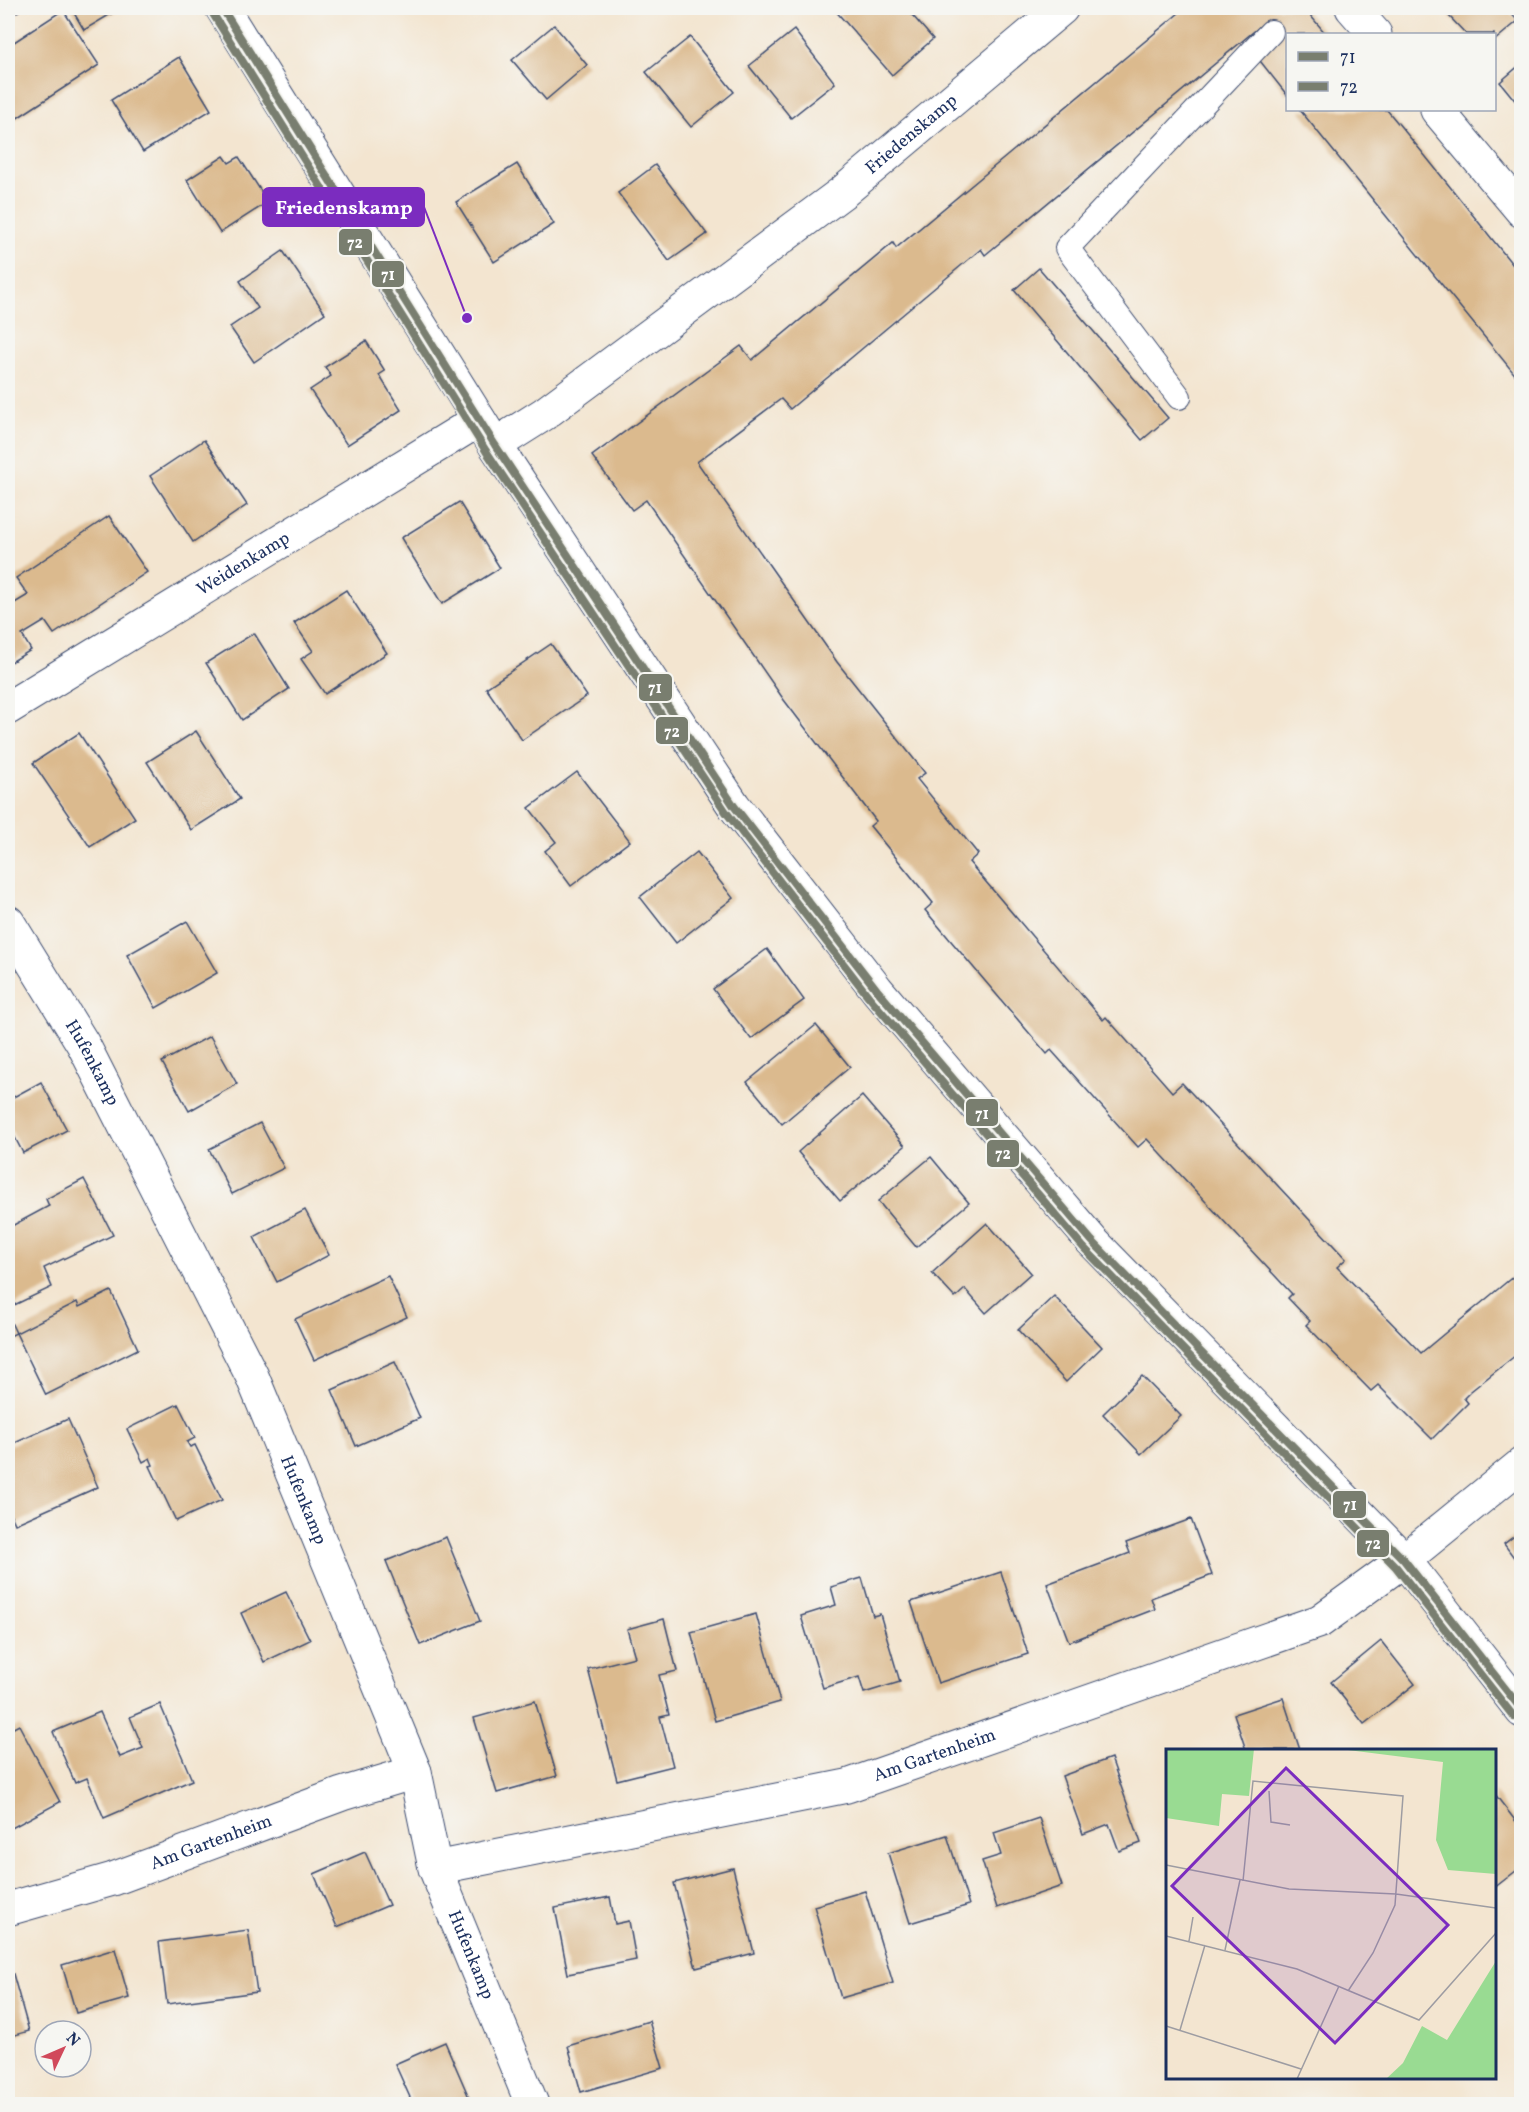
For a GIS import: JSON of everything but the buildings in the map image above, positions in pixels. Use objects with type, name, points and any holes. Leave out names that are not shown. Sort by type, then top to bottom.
[{"type":"street","points":[[222,8],[487,432],[734,806],[877,990],[1092,1241],[1404,1560],[1521,1711]]},
{"type":"street","name":"Friedenskamp","points":[[487,432],[544,414],[843,192],[1062,8]]},
{"type":"street","points":[[1352,8],[1374,33]]},
{"type":"street","points":[[1438,111],[1521,211]]},
{"type":"street","name":"Weidenkamp","points":[[8,708],[487,432]]},
{"type":"street","name":"Hufenkamp","points":[[8,922],[83,1044],[252,1376],[415,1772],[435,1868],[532,2104]]},
{"type":"street","points":[[1404,1560],[1521,1464]]},
{"type":"street","name":"Am Gartenheim","points":[[435,1868],[847,1786],[1320,1621],[1404,1560]]},
{"type":"street","name":"Am Gartenheim","points":[[8,1909],[113,1879],[342,1794],[415,1772]]},
{"type":"lane","points":[[1179,397],[1067,249],[1271,32]]},
{"type":"transit line","name":"71","points":[[222,8],[495,445],[734,806],[877,990],[1092,1241],[1404,1560],[1522,1710]]},
{"type":"transit line","name":"72","points":[[213,14],[486,451],[726,812],[869,997],[1084,1248],[1396,1567],[1514,1717]]},
{"type":"place","name":"Friedenskamp","points":[[467,318]]}]
